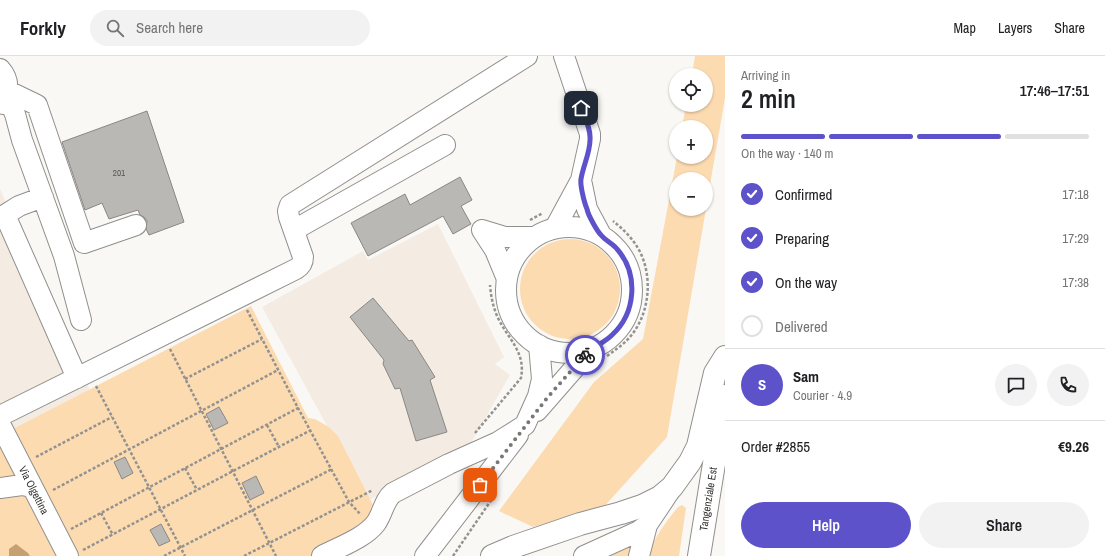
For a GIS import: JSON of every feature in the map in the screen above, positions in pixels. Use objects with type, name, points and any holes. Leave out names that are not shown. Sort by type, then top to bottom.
[{"type":"highway","points":[[492,556],[513,547],[552,534],[642,506],[660,497],[672,487],[690,462],[698,446],[715,373],[725,356]]},
{"type":"highway","name":"Tangenziale Est","points":[[698,556],[725,396]]},
{"type":"street","points":[[0,418],[4,414],[86,381],[301,266],[303,257],[288,211],[290,205],[527,56]]},
{"type":"street","points":[[550,220],[563,227],[579,227],[594,232],[607,239],[618,250],[627,264],[631,279],[632,294],[629,310],[622,324],[612,336],[599,345],[584,351],[569,353],[554,351],[539,345],[526,336],[512,317],[498,280],[495,250],[482,230],[505,237],[531,229],[550,220],[581,180],[590,145],[590,134],[564,56]]},
{"type":"street","points":[[3,83],[64,256],[81,320]]},
{"type":"street","points":[[3,83],[37,105],[84,243],[136,226]]},
{"type":"street","points":[[0,115],[12,124],[22,140]]},
{"type":"street","points":[[294,230],[445,145]]},
{"type":"street","points":[[581,180],[587,209],[601,235]]},
{"type":"street","points":[[42,197],[19,206],[2,216],[86,381]]},
{"type":"street","points":[[498,280],[510,268],[531,229]]},
{"type":"street","points":[[322,556],[361,536],[372,528],[379,519],[387,498],[393,493],[449,464],[498,442],[525,425],[538,396],[542,379],[539,345]]},
{"type":"street","points":[[425,556],[525,425],[592,348]]},
{"type":"street","name":"Via Olgettina","points":[[0,424],[41,489],[76,551]]},
{"type":"street","points":[[0,488],[22,485],[41,489]]},
{"type":"street","points":[[639,556],[647,525],[672,487]]},
{"type":"street","points":[[584,556],[639,531],[647,525]]},
{"type":"path","points":[[531,229],[541,215],[550,220]]},
{"type":"path","points":[[474,434],[521,378],[522,372],[522,361],[499,320],[491,298],[498,280]]},
{"type":"path","points":[[246,308],[349,502],[372,528]]},
{"type":"path","points":[[185,379],[262,339]]},
{"type":"path","points":[[176,344],[169,348],[276,556]]},
{"type":"path","points":[[41,489],[129,449],[278,370]]},
{"type":"path","points":[[86,381],[112,418],[185,556]]},
{"type":"path","points":[[72,535],[69,530],[298,408]]},
{"type":"path","points":[[32,459],[112,418]]},
{"type":"path","points":[[267,425],[279,447]]},
{"type":"path","points":[[76,551],[113,535],[311,430]]},
{"type":"path","points":[[185,468],[197,490]]},
{"type":"path","points":[[164,556],[332,469]]},
{"type":"path","points":[[244,556],[378,487]]},
{"type":"path","points":[[101,513],[113,535]]},
{"type":"path","points":[[76,551],[83,556]]},
{"type":"shaded area","points":[[695,56],[725,56],[725,98],[712,172],[674,172],[676,164],[713,164],[713,120],[683,120],[685,112],[713,112],[713,68],[693,68]]},
{"type":"shaded area","points":[[0,189],[164,556],[0,556]]},
{"type":"shaded area","points":[[669,200],[669,216],[705,216],[667,437],[601,510],[533,527],[499,511],[594,382],[643,339]]},
{"type":"shaded area","points":[[438,224],[504,357],[495,364],[510,375],[471,443],[368,501],[262,307],[363,251],[368,260]]},
{"type":"shaded area","points":[[570,239],[589,243],[605,254],[616,270],[620,289],[616,308],[605,324],[589,335],[570,339],[551,335],[535,324],[524,308],[520,289],[524,270],[535,254],[551,243]]},
{"type":"shaded area","points":[[251,306],[308,418],[315,419],[329,427],[338,436],[374,507],[364,528],[311,556],[79,556],[11,430]]},
{"type":"shaded area","points":[[0,446],[18,479],[0,482]]},
{"type":"shaded area","points":[[24,491],[59,556],[30,556],[28,553],[9,549],[9,556],[0,556],[0,493]]},
{"type":"shaded area","points":[[682,505],[686,508],[679,556],[648,556],[654,542],[669,518],[678,507]]},
{"type":"shaded area","points":[[631,543],[633,556],[600,556]]},
{"type":"shaded area","points":[[16,544],[30,556],[9,556],[9,549]]},
{"type":"building","points":[[147,111],[184,222],[149,235],[146,229],[147,221],[140,215],[138,210],[109,219],[102,203],[85,210],[62,142]]},
{"type":"building","points":[[460,177],[472,200],[461,206],[471,224],[453,234],[443,216],[368,256],[351,223],[405,194],[410,205]]},
{"type":"building","points":[[373,298],[409,341],[412,340],[435,377],[430,380],[447,432],[416,441],[400,388],[395,389],[383,364],[384,360],[350,317]]},
{"type":"building","points":[[219,407],[228,423],[214,430],[206,414]]},
{"type":"building","points":[[125,457],[133,473],[122,479],[114,462]]},
{"type":"building","points":[[256,476],[264,493],[250,500],[242,483]]},
{"type":"building","points":[[161,524],[170,541],[159,546],[150,530]]},
{"type":"way so far","points":[[480,485],[525,425],[585,355]]},
{"type":"route","points":[[581,108],[590,134],[590,145],[581,180],[587,209],[601,235],[618,250],[623,257],[627,264],[632,286],[629,310],[622,324],[612,336],[606,341],[592,348],[585,355]]}]
